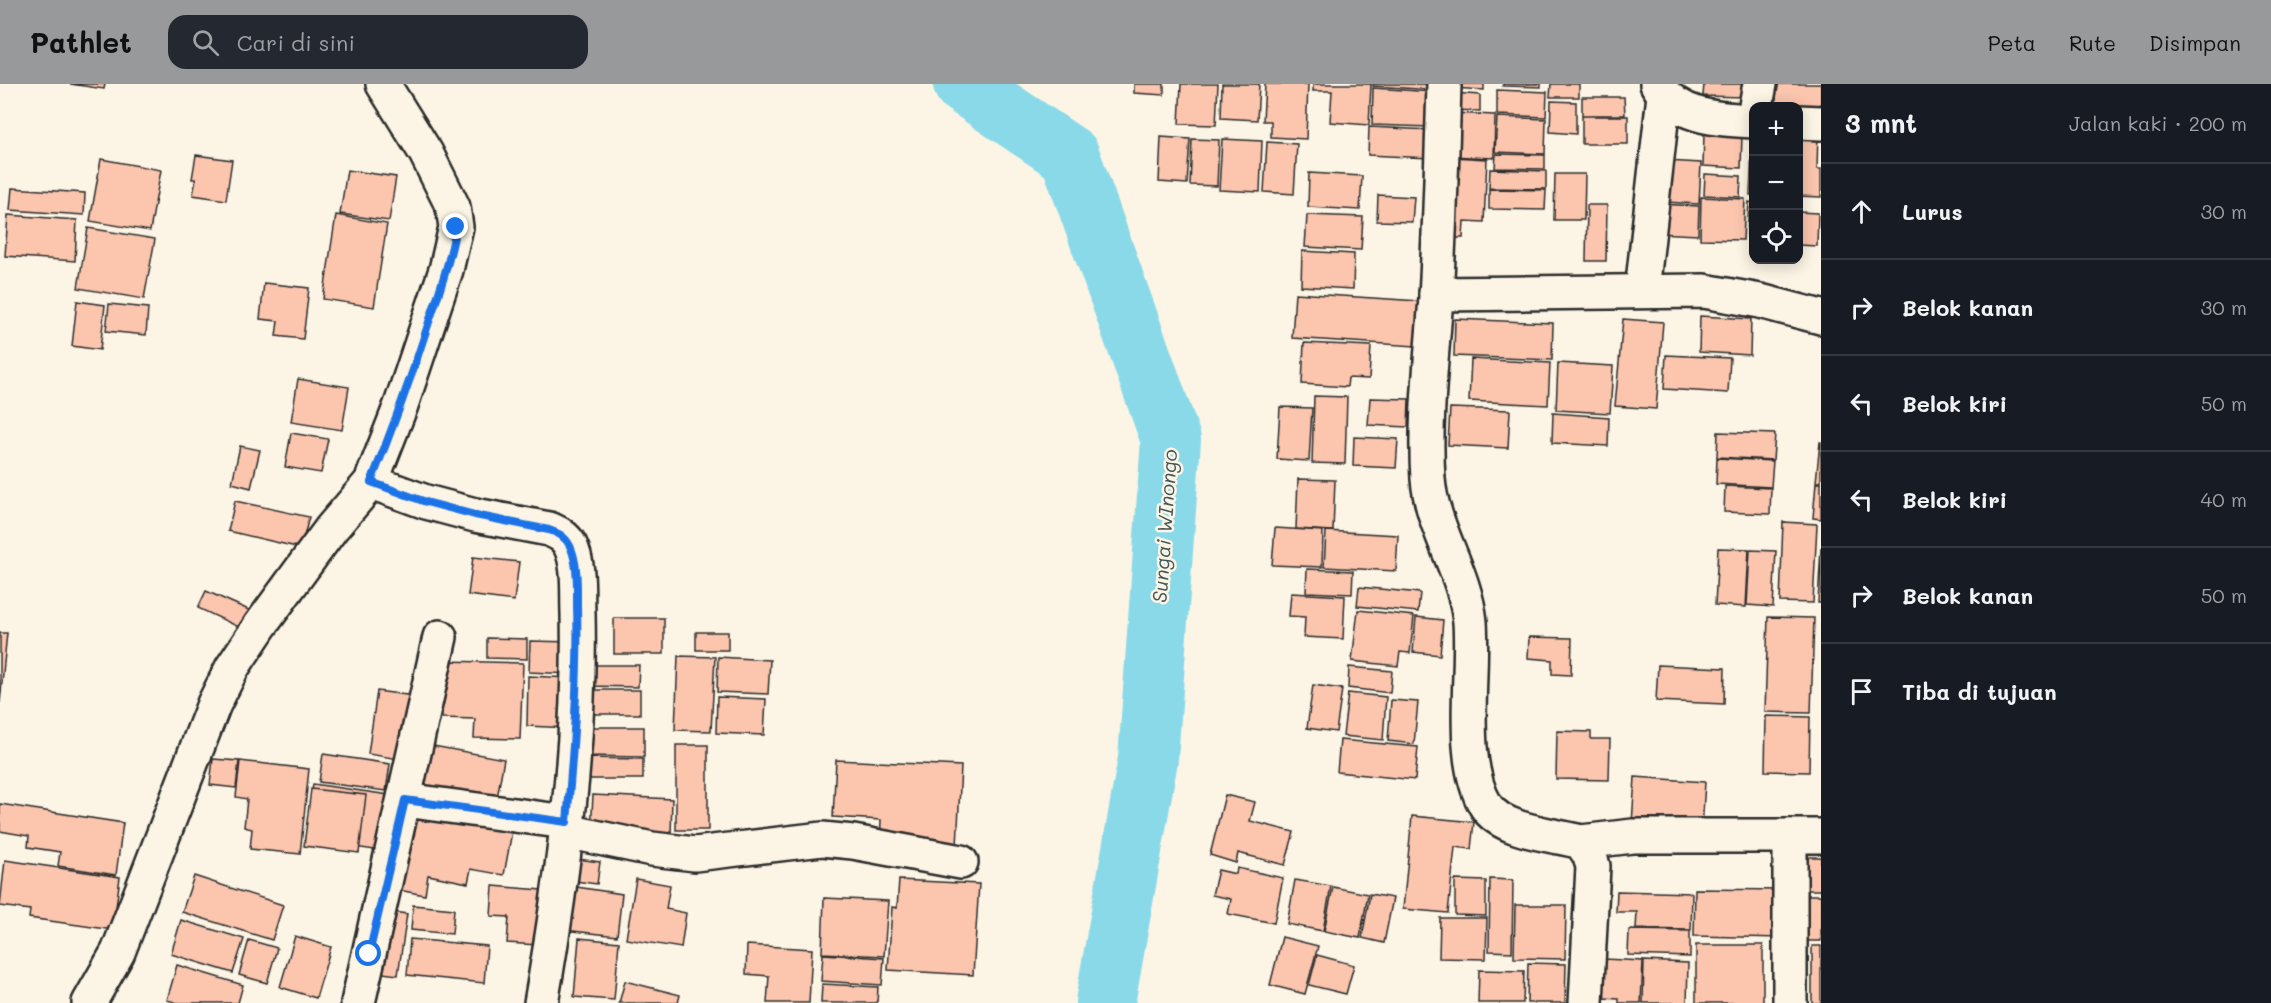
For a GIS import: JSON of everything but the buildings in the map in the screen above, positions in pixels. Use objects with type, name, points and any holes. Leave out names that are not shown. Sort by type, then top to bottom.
[{"type":"street","points":[[89,1003],[118,952],[214,704],[232,668],[331,529],[371,482],[401,405],[446,270],[456,227],[453,207],[426,153],[383,84]]},
{"type":"street","points":[[1444,84],[1436,294],[1429,405],[1428,479],[1430,499],[1436,518],[1466,597],[1470,645],[1470,734],[1472,766],[1478,789],[1486,806],[1495,817],[1512,825],[1581,842],[1633,836],[1806,836],[1790,1003]]},
{"type":"street","points":[[1757,102],[1760,84]]},
{"type":"street","points":[[1642,291],[1661,89]]},
{"type":"street","points":[[1661,89],[1678,106],[1697,114],[1749,120]]},
{"type":"street","points":[[1803,122],[1821,123]]},
{"type":"street","points":[[1436,294],[1704,291],[1821,317]]},
{"type":"street","points":[[371,482],[426,502],[549,530],[560,534],[571,547],[576,571],[578,631],[576,710],[566,827],[541,1003]]},
{"type":"street","points":[[358,1003],[440,637]]},
{"type":"street","points":[[405,800],[566,827],[652,849],[694,854],[822,839],[853,842],[961,862]]},
{"type":"street","points":[[1581,842],[1593,866],[1586,1003]]},
{"type":"waterway","name":"Sungai WInongo","points":[[963,84],[1070,156],[1171,440],[1148,759],[1105,1003]]},
{"type":"route","points":[[369,954],[405,800],[567,822],[576,710],[578,631],[576,571],[571,547],[560,534],[549,530],[426,502],[371,482],[424,337],[446,270],[456,227]]}]
